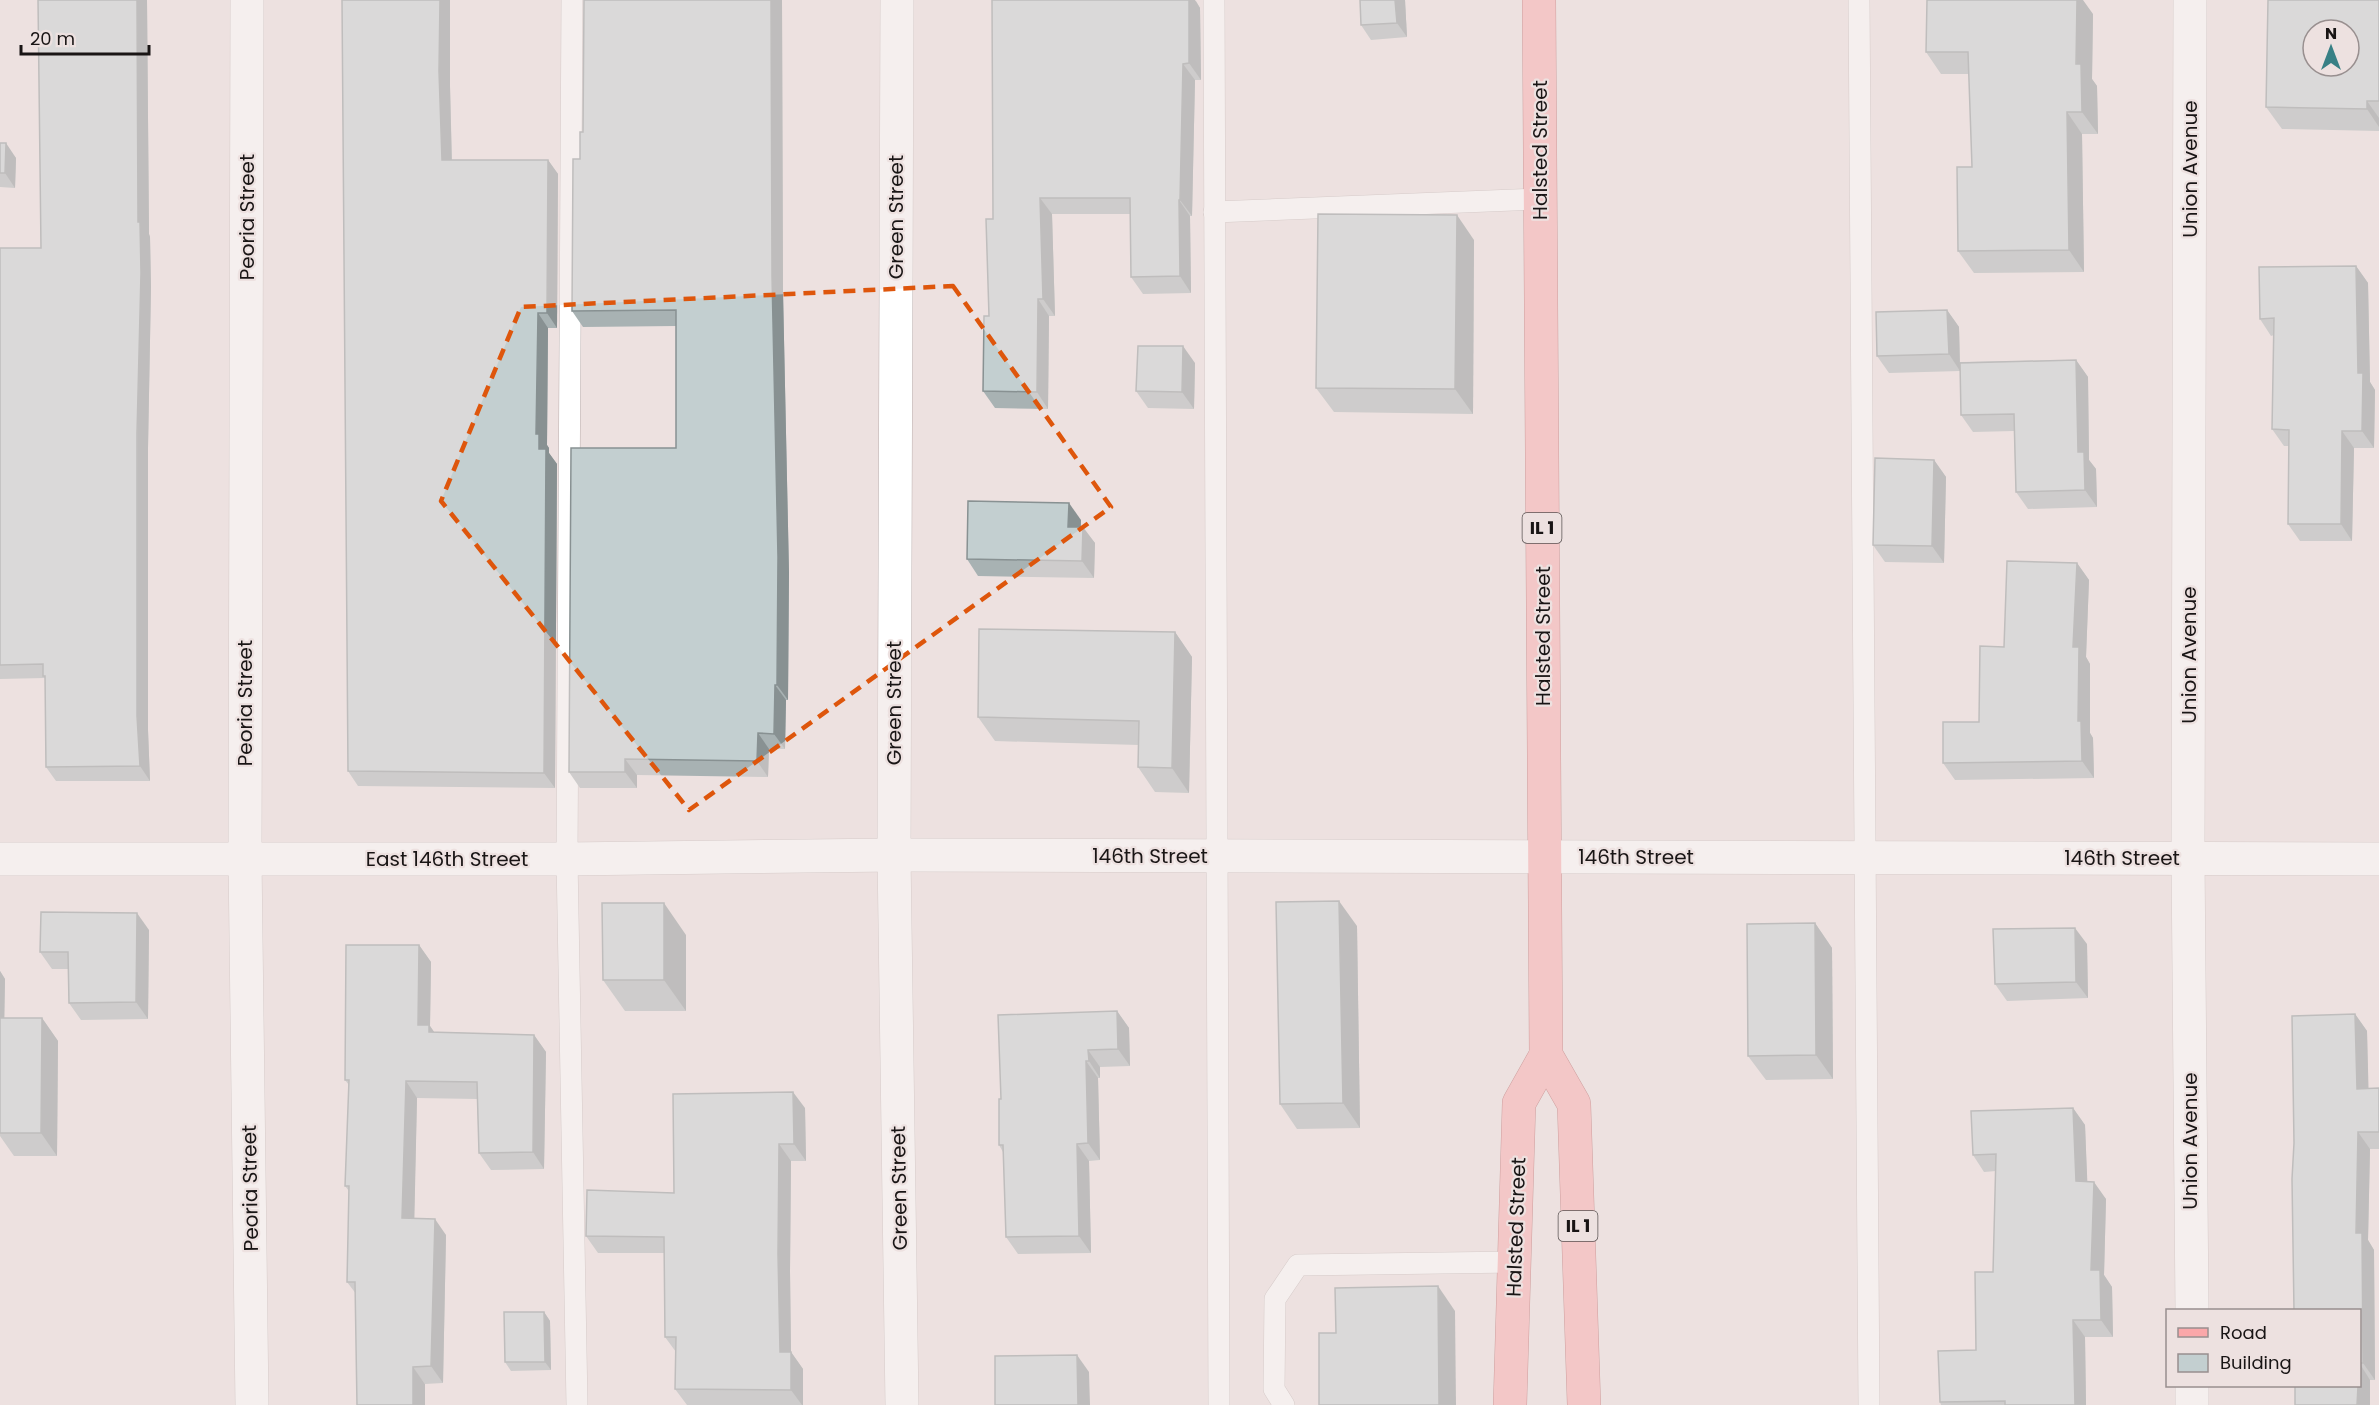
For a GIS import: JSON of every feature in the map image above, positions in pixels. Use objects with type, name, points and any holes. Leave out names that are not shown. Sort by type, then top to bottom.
[{"type":"main road","name":"Halsted Street","points":[[1510,1405],[1520,1103],[1546,1055],[1539,0]]},
{"type":"main road","name":"Halsted Street","points":[[1546,1055],[1574,1104],[1584,1405]]},
{"type":"street","name":"Peoria Street","points":[[247,0],[245,859],[252,1405]]},
{"type":"street","name":"Green Street","points":[[897,0],[894,855],[902,1405]]},
{"type":"street","name":"Union Avenue","points":[[2190,0],[2188,858],[2192,1309]]},
{"type":"street","name":"East 146th Street","points":[[0,859],[567,859],[894,855]]},
{"type":"street","name":"146th Street","points":[[894,855],[2379,859]]},
{"type":"street","points":[[2192,1387],[2192,1405]]},
{"type":"lane","points":[[572,0],[567,859],[577,1405]]},
{"type":"lane","points":[[1214,0],[1219,1405]]},
{"type":"lane","points":[[1859,0],[1869,1405]]},
{"type":"lane","points":[[1214,212],[1540,199]]},
{"type":"lane","points":[[1284,1405],[1274,1389],[1275,1299],[1298,1265],[1515,1262]]},
{"type":"highlighted area","points":[[953,286],[1111,507],[689,810],[441,501],[521,307]]},
{"type":"building","points":[[38,0],[137,0],[138,222],[140,222],[141,273],[137,433],[137,716],[140,766],[46,767],[43,664],[0,665],[0,248],[41,248]]},
{"type":"building","points":[[342,0],[440,0],[439,71],[442,160],[548,160],[547,313],[538,313],[536,434],[539,434],[539,449],[546,449],[544,773],[348,771]]},
{"type":"building","points":[[584,0],[771,0],[772,276],[778,557],[777,685],[775,685],[774,734],[758,733],[757,761],[625,759],[625,772],[569,772],[571,448],[676,448],[676,310],[572,311],[573,159],[580,159],[580,132],[583,132]]},
{"type":"building","points":[[992,0],[1189,0],[1189,63],[1183,64],[1179,200],[1180,276],[1131,277],[1130,198],[1040,198],[1043,299],[1038,299],[1037,392],[983,391],[984,316],[989,316],[986,219],[993,219]]},
{"type":"building","points":[[1360,0],[1395,0],[1397,23],[1361,25]]},
{"type":"building","points":[[1927,0],[2077,0],[2076,64],[2081,64],[2082,112],[2067,112],[2069,250],[1958,251],[1957,167],[1972,167],[1968,52],[1926,52]]},
{"type":"building","points":[[2268,0],[2379,0],[2379,101],[2367,101],[2367,109],[2266,107]]},
{"type":"building","points":[[0,143],[6,143],[5,173],[0,173]]},
{"type":"building","points":[[1318,214],[1457,215],[1455,389],[1316,388]]},
{"type":"building","points":[[2356,266],[2358,373],[2363,373],[2362,431],[2342,431],[2341,524],[2288,524],[2289,430],[2272,429],[2274,318],[2260,319],[2259,267]]},
{"type":"building","points":[[1947,310],[1949,354],[1877,356],[1876,312]]},
{"type":"building","points":[[1138,346],[1183,346],[1182,392],[1136,391]]},
{"type":"building","points":[[2076,360],[2078,452],[2084,452],[2085,490],[2016,492],[2014,414],[1961,415],[1960,363]]},
{"type":"building","points":[[1875,458],[1934,460],[1932,546],[1873,545]]},
{"type":"building","points":[[968,501],[1069,503],[1068,527],[1083,527],[1082,561],[967,559]]},
{"type":"building","points":[[2007,561],[2077,563],[2073,647],[2079,647],[2078,721],[2081,721],[2082,761],[1943,763],[1943,722],[1979,722],[1980,646],[2004,647]]},
{"type":"building","points":[[979,629],[1175,632],[1172,768],[1138,767],[1139,721],[978,717]]},
{"type":"building","points":[[1339,901],[1343,1103],[1280,1104],[1276,902]]},
{"type":"building","points":[[602,903],[664,903],[664,980],[603,980]]},
{"type":"building","points":[[41,912],[137,913],[136,1002],[69,1003],[68,952],[40,952]]},
{"type":"building","points":[[1815,923],[1816,1055],[1748,1056],[1747,924]]},
{"type":"building","points":[[2075,928],[2076,982],[1995,984],[1993,929]]},
{"type":"building","points":[[346,945],[419,945],[418,1025],[429,1025],[429,1032],[534,1035],[533,1152],[479,1153],[477,1082],[406,1081],[402,1218],[435,1219],[431,1366],[413,1367],[413,1405],[357,1405],[355,1282],[347,1282],[349,1186],[345,1186],[349,1080],[345,1080]]},
{"type":"building","points":[[1117,1011],[1118,1049],[1088,1050],[1089,1061],[1086,1061],[1088,1143],[1077,1144],[1079,1236],[1006,1237],[1003,1145],[999,1145],[999,1099],[1001,1099],[998,1015]]},
{"type":"building","points":[[2355,1014],[2357,1089],[2379,1088],[2379,1132],[2358,1132],[2356,1233],[2362,1233],[2363,1363],[2361,1363],[2361,1309],[2294,1309],[2292,1016]]},
{"type":"building","points":[[0,1018],[42,1018],[41,1133],[0,1133]]},
{"type":"building","points":[[793,1092],[794,1144],[779,1144],[778,1254],[780,1352],[791,1352],[791,1390],[675,1389],[676,1337],[665,1337],[664,1237],[586,1236],[587,1190],[674,1193],[673,1094]]},
{"type":"building","points":[[2073,1108],[2076,1181],[2094,1182],[2091,1270],[2100,1270],[2101,1320],[2073,1320],[2075,1405],[2005,1405],[2005,1401],[1940,1402],[1938,1351],[1976,1350],[1975,1272],[1993,1272],[1996,1154],[1973,1155],[1971,1111]]},
{"type":"building","points":[[1438,1286],[1439,1405],[1319,1405],[1319,1333],[1336,1333],[1335,1288]]},
{"type":"building","points":[[504,1312],[544,1312],[545,1362],[505,1362]]},
{"type":"building","points":[[1077,1355],[1078,1405],[995,1405],[995,1356]]},
{"type":"building","points":[[2295,1387],[2358,1387],[2357,1405],[2295,1405]]}]
